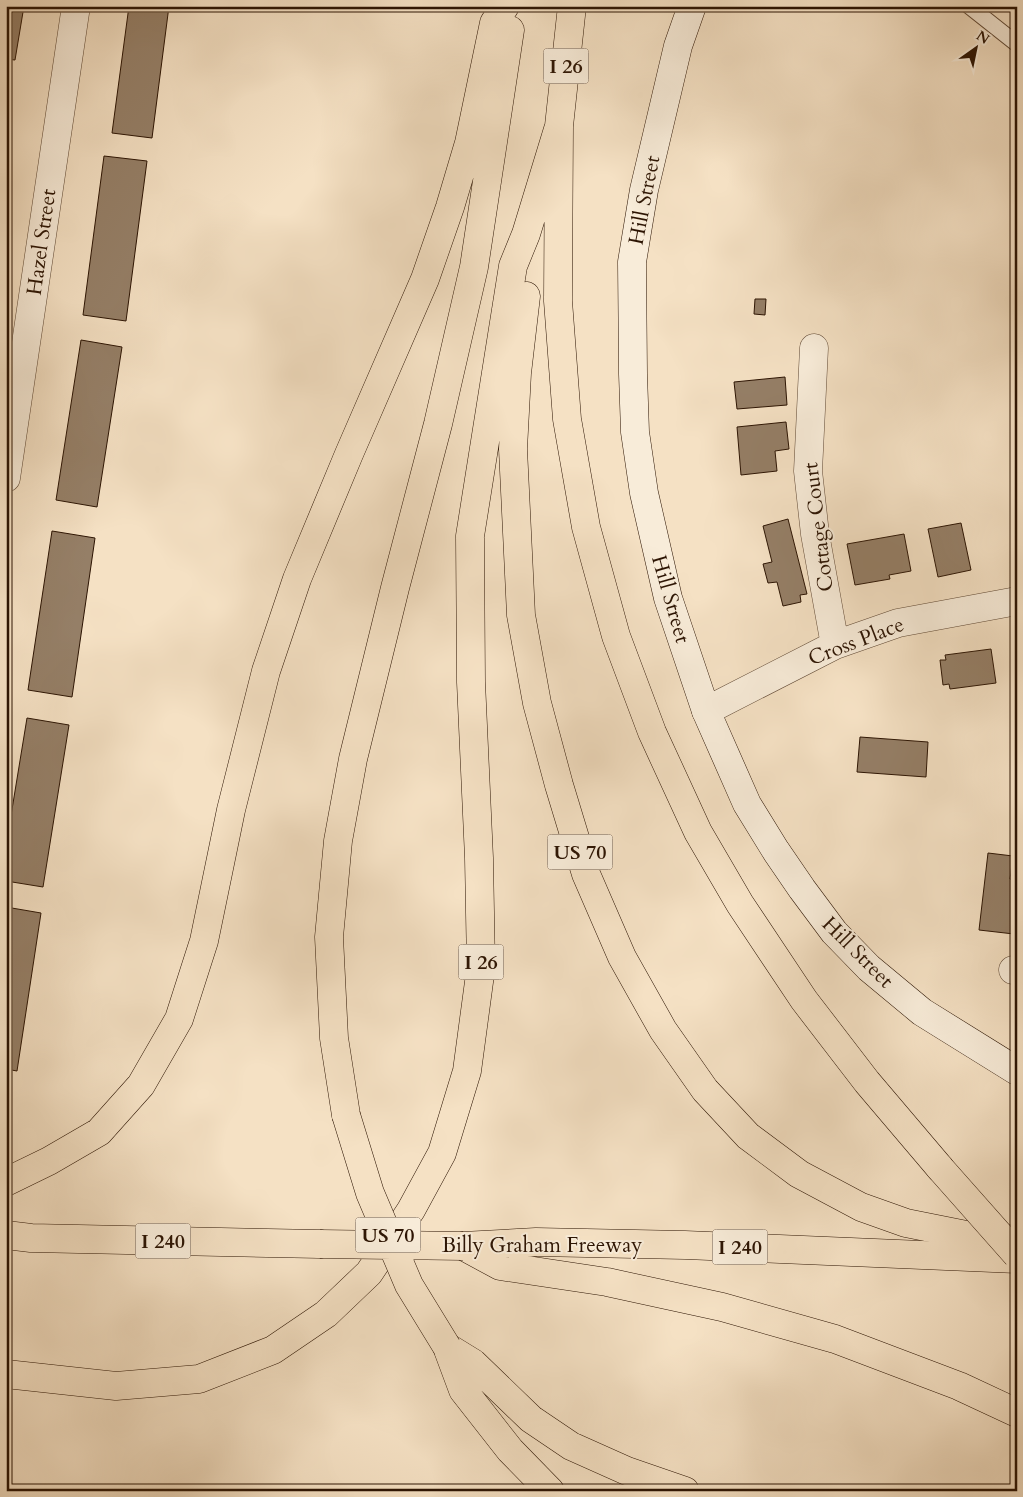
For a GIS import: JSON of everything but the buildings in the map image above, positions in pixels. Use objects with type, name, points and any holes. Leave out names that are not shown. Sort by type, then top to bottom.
[{"type":"highway","points":[[6,1182],[50,1161],[99,1132],[141,1085],[179,1019],[204,941],[231,810],[266,671],[297,579],[425,279],[450,207],[469,143],[494,23],[505,6]]},
{"type":"highway","name":"US 70","points":[[514,6],[474,267],[438,424],[395,588],[354,758],[338,841],[329,937],[334,1038],[346,1115],[370,1193],[409,1285],[446,1347],[463,1390],[510,1450],[550,1491]]},
{"type":"highway","name":"I 26","points":[[6,1374],[116,1386],[199,1379],[273,1350],[326,1314],[369,1273],[411,1210],[442,1153],[467,1071],[481,967],[480,858],[472,682],[470,536],[513,266],[526,234],[559,126],[572,6]]},
{"type":"highway","points":[[559,126],[558,301],[567,419],[586,527],[616,636],[652,732],[698,832],[740,904],[804,1000],[867,1082],[1017,1255]]},
{"type":"highway","name":"US 70","points":[[526,234],[529,270],[517,373],[513,449],[522,615],[537,703],[559,785],[586,874],[622,957],[663,1030],[705,1090],[748,1136],[798,1174],[861,1208],[906,1223],[966,1235],[1017,1240]]},
{"type":"highway","name":"Billy Graham Freeway","points":[[6,1236],[464,1246],[536,1242],[655,1244],[1017,1259]]},
{"type":"highway","points":[[464,1246],[500,1266],[607,1282],[712,1304],[835,1339],[960,1386],[1017,1412]]},
{"type":"highway","points":[[446,1347],[473,1363],[531,1418],[571,1446],[627,1471],[686,1491]]},
{"type":"street","name":"Hazel Street","points":[[6,478],[76,6]]},
{"type":"street","name":"Hill Street","points":[[692,6],[678,46],[644,190],[632,262],[635,432],[644,493],[668,598],[706,710],[747,804],[776,851],[834,932],[869,968],[922,1012],[1017,1071]]},
{"type":"street","name":"Cottage Court","points":[[814,348],[808,471],[815,534],[835,645]]},
{"type":"street","name":"Cross Place","points":[[706,710],[835,645],[898,623],[1017,601]]},
{"type":"lane","points":[[969,6],[1017,44]]}]
